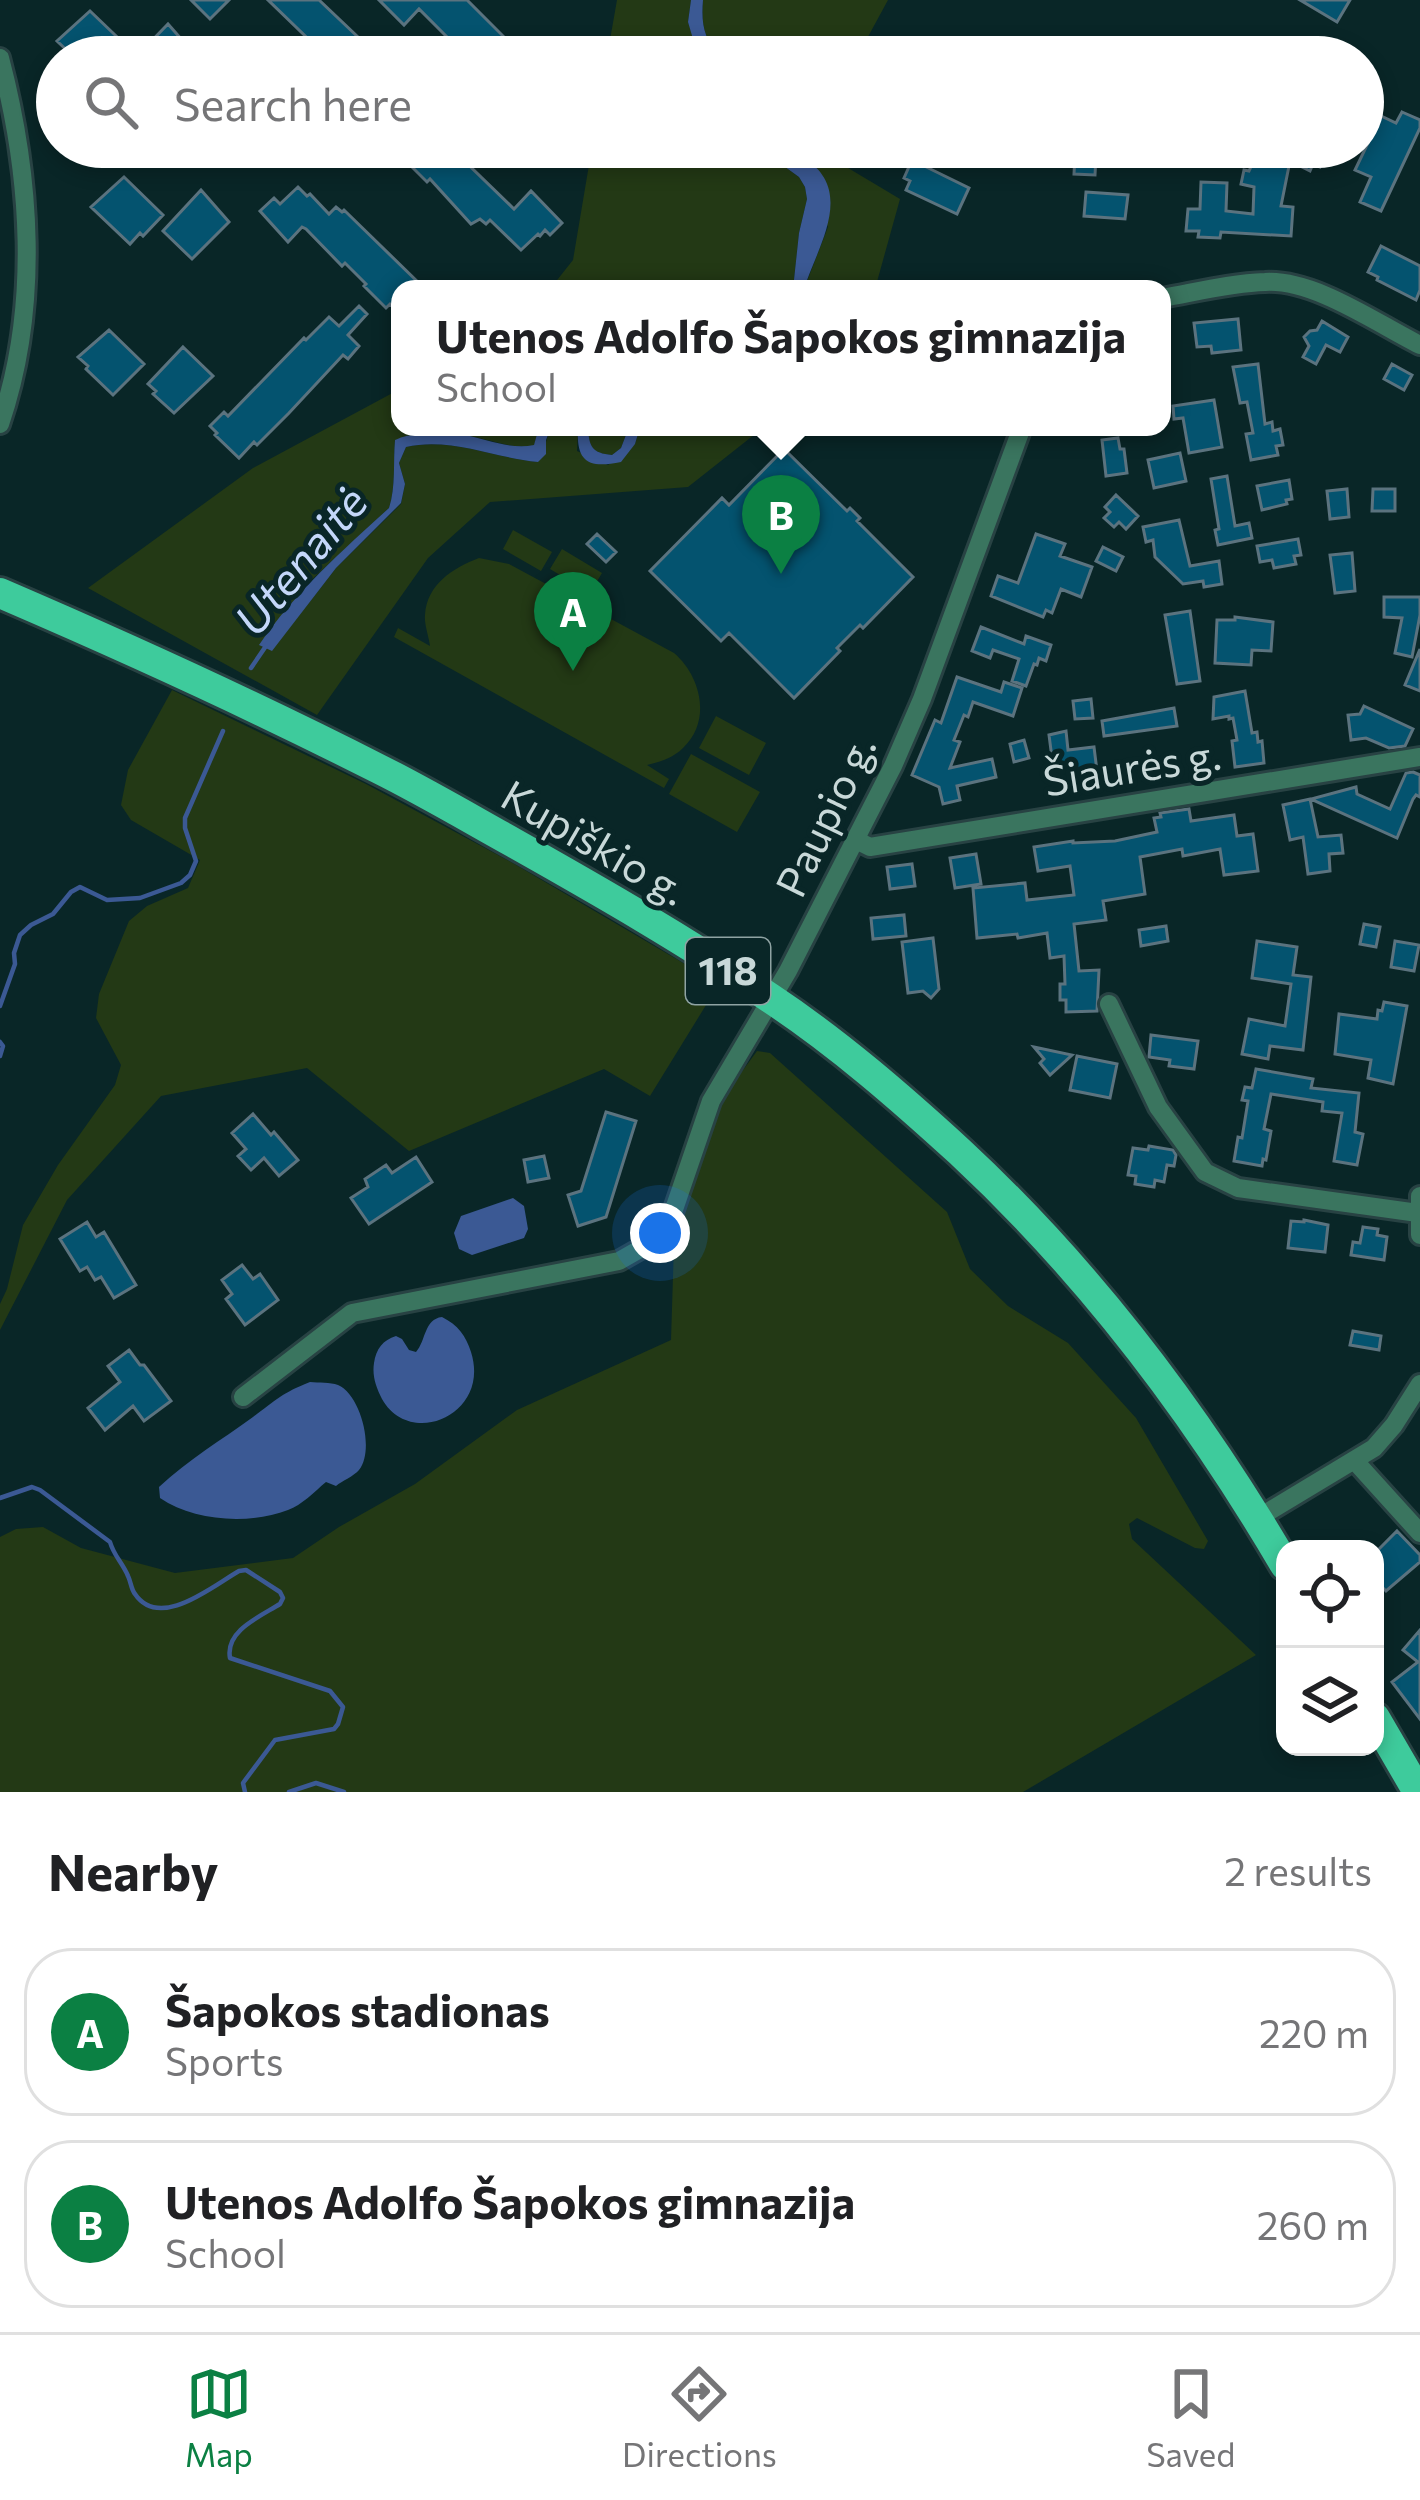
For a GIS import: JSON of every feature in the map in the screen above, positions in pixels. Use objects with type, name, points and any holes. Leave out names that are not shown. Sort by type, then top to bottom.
[{"type":"main road","name":"Kupiškio g.","points":[[0,593],[380,769],[591,886],[772,999],[962,1154],[1071,1268],[1178,1403],[1276,1549]]},
{"type":"main road","points":[[1384,1733],[1418,1792]]},
{"type":"street","points":[[0,58],[20,154],[28,257],[10,391],[0,424]]},
{"type":"street","points":[[1171,297],[1266,282],[1301,286],[1420,345]]},
{"type":"street","name":"Paupio g.","points":[[243,1397],[352,1313],[619,1261],[654,1241],[669,1224],[711,1101],[772,999],[856,840],[922,699],[1019,436]]},
{"type":"street","name":"Šiaurės g.","points":[[856,840],[871,847],[1420,757]]},
{"type":"street","points":[[1108,1004],[1158,1107],[1205,1172],[1238,1188],[1419,1204],[1420,1235]]},
{"type":"street","points":[[1258,1518],[1373,1448],[1420,1384]]},
{"type":"street","points":[[1354,1460],[1417,1530]]},
{"type":"green space","points":[[617,0],[691,0],[688,22],[693,36],[611,36]]},
{"type":"green space","points":[[703,0],[888,0],[868,36],[707,36]]},
{"type":"green space","points":[[588,168],[787,168],[805,187],[794,280],[557,280],[573,260]]},
{"type":"green space","points":[[801,168],[848,168],[900,199],[878,280],[807,280],[828,227]]},
{"type":"green space","points":[[391,394],[391,436],[414,436],[395,440],[389,508],[305,586],[260,645],[272,650],[336,568],[401,504],[405,484],[399,463],[406,447],[456,446],[538,462],[548,436],[578,436],[577,451],[608,465],[635,444],[637,436],[753,436],[688,487],[490,502],[428,558],[317,715],[88,588],[253,468]]},
{"type":"green space","points":[[464,436],[537,436],[534,446]]},
{"type":"green space","points":[[589,436],[626,436],[612,455],[600,453]]},
{"type":"green space","points":[[513,530],[552,552],[541,571],[503,549]]},
{"type":"green space","points":[[562,549],[602,573],[590,593],[550,569]]},
{"type":"green space","points":[[479,558],[509,564],[674,653],[683,663],[696,686],[700,712],[698,725],[683,748],[647,765],[669,779],[664,788],[394,637],[398,628],[430,646],[425,619],[431,594],[451,572]]},
{"type":"green space","points":[[172,690],[366,784],[511,862],[719,984],[650,1096],[604,1069],[409,1151],[307,1068],[161,1096],[67,1200],[0,1330],[0,1304],[23,1225],[58,1165],[115,1085],[121,1065],[96,1018],[99,994],[129,921],[147,906],[188,888],[200,860],[131,820],[121,805],[128,770]]},
{"type":"green space","points":[[716,716],[766,743],[749,775],[699,748]]},
{"type":"green space","points":[[691,754],[760,792],[737,832],[669,794]]},
{"type":"green space","points":[[757,1051],[770,1053],[947,1212],[970,1269],[1008,1306],[1068,1343],[1136,1418],[1208,1541],[1204,1549],[1195,1548],[1137,1518],[1129,1524],[1132,1539],[1256,1655],[1023,1792],[0,1792],[0,1537],[16,1529],[43,1527],[81,1548],[175,1573],[293,1558],[415,1484],[517,1410],[671,1340],[674,1244],[713,1111]]},
{"type":"water","points":[[691,0],[703,0],[707,36],[692,36],[688,22]]},
{"type":"water","points":[[787,168],[816,168],[827,185],[830,201],[829,219],[807,280],[794,280],[807,199],[799,177]]},
{"type":"water","points":[[469,436],[534,445],[536,436],[548,436],[546,454],[538,462],[456,446],[406,447],[399,463],[405,484],[401,503],[336,568],[272,651],[259,645],[304,590],[389,508],[395,440]]},
{"type":"water","points":[[578,436],[590,436],[596,451],[612,455],[626,436],[637,436],[621,462],[592,463],[579,448]]},
{"type":"water","points":[[513,1198],[524,1206],[528,1229],[524,1238],[472,1255],[459,1249],[454,1233],[461,1216]]},
{"type":"water","points":[[442,1317],[457,1327],[469,1346],[474,1374],[469,1393],[444,1418],[411,1422],[395,1414],[382,1399],[374,1377],[375,1358],[378,1349],[396,1336],[416,1352],[428,1326]]},
{"type":"water","points":[[310,1382],[338,1385],[359,1411],[366,1450],[354,1474],[336,1486],[326,1482],[293,1508],[256,1518],[205,1516],[160,1498],[159,1487],[182,1468],[280,1397]]},
{"type":"building","points":[[191,0],[229,0],[210,19]]},
{"type":"building","points":[[268,0],[319,0],[357,36],[305,36]]},
{"type":"building","points":[[379,0],[467,0],[503,36],[446,36],[419,9],[404,25]]},
{"type":"building","points":[[1300,0],[1350,0],[1337,22]]},
{"type":"building","points":[[90,11],[116,36],[62,36]]},
{"type":"building","points":[[168,24],[179,36],[156,36]]},
{"type":"building","points":[[1402,112],[1420,120],[1420,128],[1381,211],[1360,202],[1371,177],[1355,170],[1384,168],[1384,117],[1396,123]]},
{"type":"building","points":[[413,168],[472,168],[514,209],[531,191],[562,223],[550,235],[545,230],[538,234],[521,250],[490,220],[471,224],[430,179],[427,182]]},
{"type":"building","points":[[908,168],[928,168],[969,188],[957,214],[906,190],[910,181],[904,178]]},
{"type":"building","points":[[1074,168],[1095,168],[1095,175],[1074,174]]},
{"type":"building","points":[[1289,168],[1281,206],[1293,207],[1291,236],[1221,232],[1220,238],[1198,237],[1199,231],[1186,231],[1188,209],[1200,209],[1201,182],[1227,183],[1226,211],[1253,214],[1254,187],[1241,184],[1244,170]]},
{"type":"building","points":[[124,177],[163,215],[130,244],[91,207]]},
{"type":"building","points":[[298,187],[329,214],[336,207],[344,210],[416,280],[391,280],[391,305],[386,308],[306,229],[302,227],[288,242],[260,211],[274,198],[280,204]]},
{"type":"building","points":[[201,190],[229,222],[192,259],[163,231]]},
{"type":"building","points":[[1086,192],[1128,195],[1125,219],[1084,216]]},
{"type":"building","points":[[1381,246],[1420,266],[1416,300],[1368,272]]},
{"type":"building","points":[[359,306],[367,314],[348,335],[359,346],[348,359],[343,355],[239,458],[210,426],[224,412],[228,416],[329,317],[339,326]]},
{"type":"building","points":[[1238,319],[1241,350],[1212,353],[1211,346],[1197,347],[1194,323]]},
{"type":"building","points":[[1322,321],[1348,337],[1340,352],[1326,345],[1316,364],[1303,357],[1309,346],[1304,337]]},
{"type":"building","points":[[109,330],[144,364],[113,395],[78,357]]},
{"type":"building","points":[[183,347],[213,376],[174,413],[148,384]]},
{"type":"building","points":[[1258,364],[1265,424],[1272,422],[1273,431],[1280,429],[1283,445],[1276,446],[1278,455],[1251,460],[1246,434],[1253,433],[1247,402],[1240,403],[1233,367]]},
{"type":"building","points":[[1392,364],[1412,375],[1404,390],[1384,379]]},
{"type":"building","points":[[1214,400],[1222,447],[1189,453],[1183,418],[1174,419],[1173,406]]},
{"type":"building","points":[[1118,438],[1127,473],[1106,476],[1102,440]]},
{"type":"building","points":[[784,449],[847,511],[850,508],[913,577],[837,648],[840,651],[794,698],[729,633],[721,641],[650,571],[722,498],[729,505]]},
{"type":"building","points":[[1180,453],[1186,481],[1154,488],[1148,460]]},
{"type":"building","points":[[1227,476],[1235,526],[1249,523],[1252,538],[1218,545],[1211,479]]},
{"type":"building","points":[[1289,480],[1292,499],[1262,510],[1257,486]]},
{"type":"building","points":[[1347,489],[1349,517],[1330,519],[1327,491]]},
{"type":"building","points":[[1373,489],[1395,489],[1395,511],[1372,511]]},
{"type":"building","points":[[1116,495],[1138,516],[1126,529],[1104,518],[1110,512],[1105,507]]},
{"type":"building","points":[[1179,520],[1190,566],[1219,561],[1222,584],[1183,584],[1155,557],[1153,540],[1146,542],[1143,527]]},
{"type":"building","points":[[597,534],[616,552],[606,562],[587,544]]},
{"type":"building","points":[[1036,534],[1065,544],[1060,556],[1092,567],[1081,597],[1061,589],[1052,613],[1046,610],[1043,617],[991,596],[998,576],[1018,583]]},
{"type":"building","points":[[1298,539],[1301,555],[1294,556],[1296,564],[1274,568],[1272,560],[1260,562],[1257,546]]},
{"type":"building","points":[[1103,547],[1123,557],[1116,571],[1096,561]]},
{"type":"building","points":[[1352,553],[1355,591],[1335,593],[1330,555]]},
{"type":"building","points":[[1384,597],[1420,597],[1412,657],[1395,653],[1402,618],[1384,617]]},
{"type":"building","points":[[1190,611],[1200,681],[1177,684],[1165,615]]},
{"type":"building","points":[[1235,617],[1273,622],[1271,651],[1252,650],[1251,665],[1215,663],[1217,620]]},
{"type":"building","points":[[981,627],[1024,644],[1026,636],[1051,645],[1046,661],[1039,658],[1034,664],[1026,686],[1012,681],[1019,659],[993,650],[990,658],[972,651]]},
{"type":"building","points":[[1420,649],[1420,691],[1405,685]]},
{"type":"building","points":[[957,677],[1001,692],[1004,682],[1022,688],[1013,716],[973,702],[968,717],[964,715],[950,768],[992,759],[996,777],[957,786],[960,800],[943,804],[939,787],[912,775],[935,720],[941,723]]},
{"type":"building","points":[[1245,691],[1252,733],[1257,732],[1258,742],[1262,741],[1264,763],[1235,767],[1233,718],[1213,719],[1214,697]]},
{"type":"building","points":[[1091,699],[1093,718],[1075,719],[1073,701]]},
{"type":"building","points":[[1364,706],[1413,729],[1405,746],[1389,748],[1366,738],[1351,740],[1348,715],[1360,714]]},
{"type":"building","points":[[1174,708],[1177,726],[1104,736],[1102,721]]},
{"type":"building","points":[[1066,731],[1068,750],[1094,747],[1099,787],[1074,790],[1071,764],[1053,766],[1049,735]]},
{"type":"building","points":[[1024,740],[1029,758],[1014,762],[1010,744]]},
{"type":"building","points":[[1172,759],[1175,775],[1152,779],[1149,763]]},
{"type":"building","points":[[1406,773],[1420,775],[1420,797],[1413,799],[1397,838],[1311,799],[1356,787],[1357,794],[1390,809]]},
{"type":"building","points":[[1310,799],[1318,837],[1341,835],[1343,853],[1329,854],[1330,871],[1308,874],[1303,837],[1290,840],[1283,805]]},
{"type":"building","points":[[1189,809],[1191,821],[1234,815],[1237,836],[1253,834],[1258,871],[1224,875],[1220,849],[1183,856],[1182,849],[1140,857],[1145,894],[1103,901],[1106,920],[1074,924],[1079,971],[1099,970],[1097,1011],[1066,1012],[1066,1000],[1060,1000],[1064,956],[1050,958],[1047,933],[977,938],[973,888],[1025,883],[1027,900],[1074,895],[1070,866],[1038,871],[1034,847],[1115,841],[1157,832],[1154,818],[1161,817],[1160,813]]},
{"type":"building","points":[[976,854],[981,884],[955,888],[950,858]]},
{"type":"building","points":[[912,864],[915,886],[890,889],[887,867]]},
{"type":"building","points":[[904,915],[906,936],[873,939],[871,918]]},
{"type":"building","points":[[1364,924],[1380,927],[1376,947],[1360,944]]},
{"type":"building","points":[[1166,926],[1168,941],[1141,946],[1139,930]]},
{"type":"building","points":[[933,938],[939,989],[931,998],[923,991],[908,993],[902,942]]},
{"type":"building","points":[[1257,941],[1297,947],[1293,975],[1311,977],[1303,1050],[1270,1046],[1268,1059],[1242,1054],[1249,1019],[1285,1026],[1291,984],[1252,978]]},
{"type":"building","points":[[1395,941],[1419,945],[1414,971],[1391,967]]},
{"type":"building","points":[[1384,1002],[1407,1006],[1393,1084],[1368,1078],[1371,1060],[1335,1054],[1339,1014],[1377,1019]]},
{"type":"building","points":[[1151,1035],[1198,1041],[1194,1069],[1149,1057]]},
{"type":"building","points":[[1034,1047],[1072,1055],[1050,1075]]},
{"type":"building","points":[[1077,1056],[1117,1064],[1110,1098],[1070,1090]]},
{"type":"building","points":[[1256,1069],[1313,1079],[1311,1088],[1359,1093],[1355,1132],[1363,1134],[1357,1165],[1334,1161],[1342,1113],[1322,1111],[1323,1102],[1271,1094],[1264,1129],[1271,1131],[1266,1160],[1262,1166],[1234,1161],[1248,1101],[1242,1100],[1245,1087],[1252,1088]]},
{"type":"building","points":[[606,1112],[636,1121],[606,1217],[578,1226],[568,1195],[581,1191]]},
{"type":"building","points":[[253,1114],[298,1160],[279,1176],[264,1158],[251,1170],[238,1156],[246,1149],[232,1133]]},
{"type":"building","points":[[1149,1146],[1173,1150],[1176,1155],[1174,1166],[1167,1165],[1164,1182],[1155,1180],[1154,1187],[1135,1184],[1136,1176],[1128,1175],[1133,1148],[1148,1150]]},
{"type":"building","points":[[544,1156],[549,1178],[528,1182],[524,1160]]},
{"type":"building","points":[[416,1157],[432,1182],[369,1224],[351,1198],[368,1187],[365,1179],[386,1165],[392,1173]]},
{"type":"building","points":[[1291,1221],[1328,1225],[1325,1252],[1288,1248]]},
{"type":"building","points":[[87,1222],[96,1237],[104,1232],[136,1285],[114,1298],[101,1277],[95,1280],[87,1267],[80,1271],[60,1239]]},
{"type":"building","points":[[1363,1227],[1378,1229],[1377,1235],[1387,1237],[1384,1260],[1351,1255]]},
{"type":"building","points":[[242,1265],[253,1279],[260,1274],[278,1300],[245,1325],[226,1299],[232,1294],[222,1280]]},
{"type":"building","points":[[1353,1331],[1381,1336],[1379,1350],[1350,1345]]},
{"type":"building","points":[[129,1350],[171,1401],[144,1421],[133,1406],[105,1430],[88,1408],[120,1382],[108,1366]]},
{"type":"building","points":[[1397,1531],[1420,1555],[1420,1562],[1386,1591],[1384,1589],[1384,1544]]},
{"type":"building","points":[[1420,1630],[1420,1719],[1392,1682],[1418,1662],[1403,1650]]},
{"type":"waterway","name":"Utenaitė","points":[[251,668],[268,643]]},
{"type":"waterway","name":"Utenaitė","points":[[0,1006],[20,935],[53,914],[71,892],[80,887],[107,900],[140,898],[190,875],[196,861],[185,818],[223,731]]},
{"type":"waterway","name":"Utenaitė","points":[[0,1042],[0,1056]]},
{"type":"waterway","name":"Utenaitė","points":[[0,1498],[32,1487],[40,1490],[110,1542],[134,1592],[146,1604],[158,1608],[187,1602],[246,1570],[280,1592],[280,1604],[238,1632],[230,1658],[330,1691],[343,1707],[334,1729],[275,1740],[243,1783],[245,1792]]},
{"type":"waterway","name":"Utenaitė","points":[[289,1792],[316,1783],[344,1792]]},
{"type":"place","name":"Utenos Adolfo Šapokos gimnazija","points":[[781,574]]},
{"type":"place","name":"Šapokos stadionas","points":[[573,671]]}]
